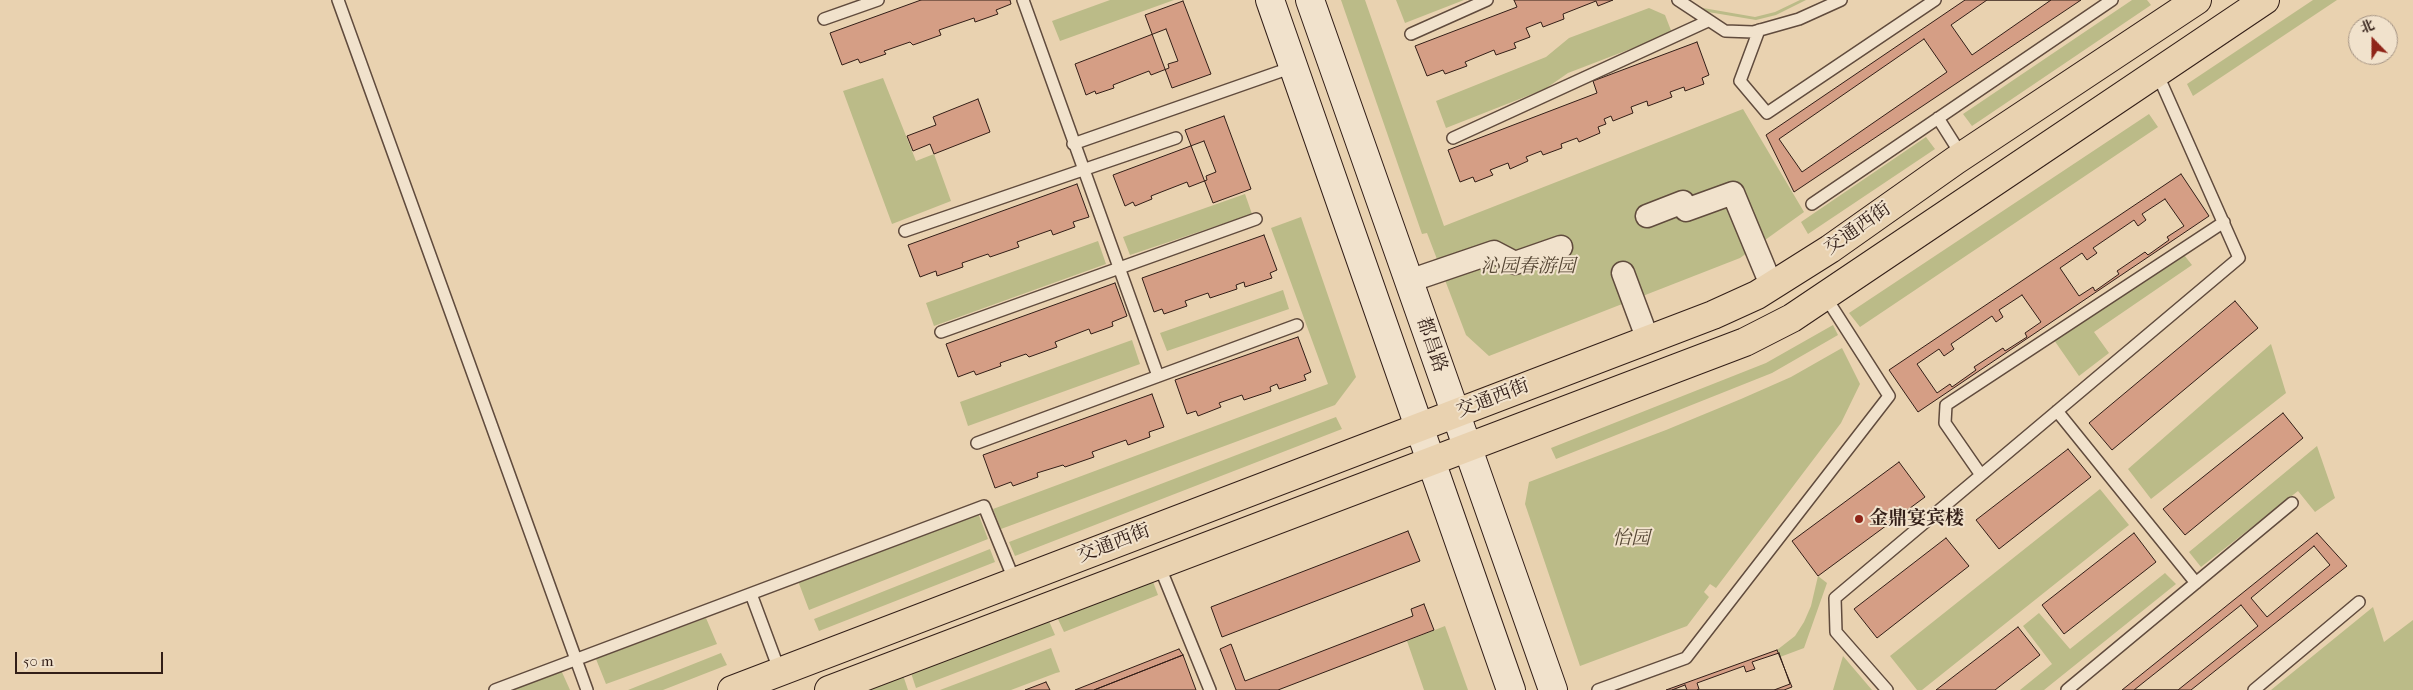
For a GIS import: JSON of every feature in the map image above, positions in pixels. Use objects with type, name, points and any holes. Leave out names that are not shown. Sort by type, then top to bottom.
[{"type":"main road","name":"都昌路","points":[[1270,0],[1511,690]]},
{"type":"main road","name":"都昌路","points":[[1310,0],[1553,690]]},
{"type":"main road","name":"交通西街","points":[[829,690],[1745,342],[1792,318],[2265,0]]},
{"type":"main road","name":"交通西街","points":[[732,690],[1713,315],[1772,287],[2184,4]]},
{"type":"street","points":[[1648,216],[1683,202],[1686,210],[1733,193],[1772,287]]},
{"type":"street","points":[[1409,281],[1494,252],[1515,262],[1561,248]]},
{"type":"street","points":[[1623,273],[1648,340]]},
{"type":"lane","points":[[338,0],[587,690]]},
{"type":"lane","points":[[824,19],[878,0]]},
{"type":"lane","points":[[1023,0],[1158,376]]},
{"type":"lane","points":[[1411,34],[1487,0]]},
{"type":"lane","points":[[1678,0],[1725,32],[1759,30],[1799,20],[1842,0]]},
{"type":"lane","points":[[1759,30],[1740,80],[1767,113],[1935,0]]},
{"type":"lane","points":[[1812,204],[2112,0]]},
{"type":"lane","points":[[1453,138],[1708,21]]},
{"type":"lane","points":[[1074,144],[1293,66]]},
{"type":"lane","points":[[1887,690],[1836,632],[1835,598],[2239,258],[2157,73]]},
{"type":"lane","points":[[1938,118],[1962,156]]},
{"type":"lane","points":[[905,232],[1176,138]]},
{"type":"lane","points":[[941,332],[1256,218]]},
{"type":"lane","points":[[1981,475],[1945,423],[1946,405],[2224,222]]},
{"type":"lane","points":[[1598,690],[1620,686],[1686,658],[1889,396],[1825,296]]},
{"type":"lane","points":[[977,443],[1297,325]]},
{"type":"lane","points":[[2057,411],[2196,583]]},
{"type":"lane","points":[[2073,688],[2292,503]]},
{"type":"lane","points":[[495,690],[984,506],[1015,582]]},
{"type":"lane","points":[[1159,565],[1210,690]]},
{"type":"lane","points":[[751,594],[780,672]]},
{"type":"lane","points":[[2254,690],[2359,602]]},
{"type":"green space","points":[[1110,0],[1174,0],[1060,41],[1052,21]]},
{"type":"green space","name":"沁园春游园","points":[[1341,0],[1365,0],[1444,226],[1743,109],[1804,212],[1740,258],[1489,356],[1466,335],[1427,233],[1422,234]]},
{"type":"green space","points":[[1396,0],[1464,0],[1405,23]]},
{"type":"green space","points":[[1685,0],[1703,8],[1755,17],[1775,12],[1800,0],[1806,0],[1776,15],[1756,20],[1702,11]]},
{"type":"green space","points":[[2132,0],[2147,0],[2151,5],[1972,126],[1963,114]]},
{"type":"green space","points":[[2313,0],[2337,0],[2193,96],[2187,84]]},
{"type":"green space","points":[[1649,8],[1665,15],[1672,33],[1568,73],[1545,89],[1446,128],[1436,101],[1546,57],[1569,38]]},
{"type":"green space","points":[[883,78],[916,161],[934,154],[951,201],[892,224],[843,91]]},
{"type":"green space","points":[[2149,114],[2158,127],[1860,327],[1849,313]]},
{"type":"green space","points":[[1926,137],[1935,149],[1808,234],[1801,222]]},
{"type":"green space","points":[[1245,194],[1252,214],[1130,255],[1123,237]]},
{"type":"green space","points":[[1301,217],[1356,377],[1335,405],[1001,529],[993,509],[1328,384],[1271,228]]},
{"type":"green space","points":[[1098,241],[1106,264],[934,326],[926,303]]},
{"type":"green space","points":[[2184,255],[2192,265],[2094,332],[2109,353],[2079,376],[2054,340]]},
{"type":"green space","points":[[1283,290],[1289,309],[1167,351],[1160,333]]},
{"type":"green space","points":[[1833,325],[1838,335],[1772,373],[1556,459],[1551,448],[1766,363]]},
{"type":"green space","points":[[1132,340],[1140,364],[968,426],[960,402]]},
{"type":"green space","points":[[2271,344],[2286,393],[2151,499],[2128,469]]},
{"type":"green space","name":"怡园","points":[[1842,348],[1860,384],[1841,423],[1716,588],[1710,584],[1704,592],[1709,597],[1687,626],[1580,666],[1525,504],[1529,482],[1666,430],[1741,399],[1791,377]]},
{"type":"green space","points":[[1336,417],[1342,429],[1015,556],[1009,542]]},
{"type":"green space","points":[[2317,446],[2335,498],[2315,512],[2298,491],[2201,567],[2189,552]]},
{"type":"green space","points":[[2100,489],[2129,525],[1922,690],[1917,690],[1890,656]]},
{"type":"green space","points":[[978,513],[988,539],[809,610],[798,581]]},
{"type":"green space","points":[[990,549],[995,562],[819,631],[814,619]]},
{"type":"green space","points":[[2165,573],[2176,584],[2044,690],[2020,690],[2052,664],[2023,626],[2039,613],[2070,649]]},
{"type":"green space","points":[[1818,576],[1827,583],[1804,648],[1780,657],[1777,650],[1795,636],[1804,622],[1811,606]]},
{"type":"green space","points":[[1152,579],[1158,595],[1064,632],[1057,617]]},
{"type":"green space","points":[[2373,607],[2384,642],[2413,620],[2413,690],[2271,690]]},
{"type":"green space","points":[[706,618],[717,644],[606,684],[596,659]]},
{"type":"green space","points":[[1049,621],[1055,635],[916,688],[911,673]]},
{"type":"green space","points":[[1445,626],[1468,690],[1424,690],[1407,641]]},
{"type":"green space","points":[[1051,648],[1060,672],[1011,690],[940,690]]},
{"type":"green space","points":[[721,653],[727,665],[663,690],[628,690]]},
{"type":"green space","points":[[1843,656],[1872,690],[1833,690]]},
{"type":"green space","points":[[561,670],[570,690],[510,690]]},
{"type":"green space","points":[[903,675],[908,690],[866,690]]},
{"type":"building","points":[[921,0],[1010,0],[1011,4],[996,10],[998,14],[975,22],[974,18],[939,30],[941,35],[913,45],[910,42],[884,51],[886,54],[860,63],[858,59],[842,65],[830,33]]},
{"type":"building","points":[[1514,0],[1613,0],[1598,6],[1596,1],[1563,14],[1564,19],[1543,27],[1541,22],[1526,28],[1530,37],[1514,43],[1516,48],[1496,55],[1494,50],[1465,62],[1467,66],[1445,74],[1443,70],[1427,76],[1415,46],[1517,7]]},
{"type":"building","points":[[1965,0],[2081,0],[1794,192],[1766,135]]},
{"type":"building","points":[[1987,0],[2051,0],[1972,55],[1951,25]]},
{"type":"building","points":[[1183,1],[1211,74],[1172,88],[1145,15]]},
{"type":"building","points":[[1166,29],[1178,61],[1168,64],[1169,68],[1151,75],[1149,71],[1113,85],[1114,88],[1096,94],[1095,91],[1086,95],[1075,64]]},
{"type":"building","points":[[1924,39],[1947,72],[1802,172],[1779,139]]},
{"type":"building","points":[[1697,42],[1709,75],[1702,78],[1704,84],[1685,91],[1684,87],[1670,92],[1672,97],[1648,106],[1647,101],[1631,107],[1633,113],[1613,121],[1611,116],[1604,119],[1606,124],[1598,127],[1600,133],[1579,142],[1577,138],[1561,144],[1562,148],[1543,155],[1541,151],[1526,157],[1528,161],[1510,169],[1508,163],[1490,170],[1493,175],[1475,182],[1473,177],[1460,182],[1448,150],[1597,93],[1593,81]]},
{"type":"building","points":[[978,99],[990,132],[934,154],[930,144],[913,151],[907,136],[936,125],[933,117]]},
{"type":"building","points":[[1224,116],[1251,189],[1213,203],[1185,130]]},
{"type":"building","points":[[1204,141],[1216,172],[1206,176],[1207,180],[1189,187],[1187,182],[1151,196],[1152,199],[1135,206],[1133,202],[1125,206],[1113,175]]},
{"type":"building","points":[[2181,174],[2209,216],[1918,412],[1889,370]]},
{"type":"building","points":[[1077,184],[1089,217],[1073,222],[1075,227],[1053,235],[1051,230],[1017,242],[1019,247],[990,257],[988,254],[962,263],[963,267],[937,276],[936,271],[920,277],[908,245]]},
{"type":"building","points":[[2165,199],[2184,226],[2167,237],[2169,240],[2148,255],[2145,252],[2117,271],[2119,274],[2095,291],[2093,287],[2079,296],[2060,268],[2082,253],[2087,260],[2097,253],[2093,248],[2134,220],[2138,226],[2146,220],[2142,214]]},
{"type":"building","points":[[1264,235],[1277,270],[1270,273],[1272,278],[1245,287],[1244,282],[1236,285],[1237,289],[1210,298],[1208,293],[1185,301],[1187,306],[1164,314],[1162,309],[1154,312],[1142,278]]},
{"type":"building","points":[[1115,283],[1127,316],[1112,322],[1113,326],[1091,334],[1089,329],[1055,342],[1057,347],[1029,357],[1026,354],[1000,363],[1001,366],[976,375],[974,371],[958,377],[946,344]]},
{"type":"building","points":[[2022,295],[2041,322],[2025,333],[2027,337],[2005,351],[2003,348],[1974,367],[1976,370],[1952,387],[1950,384],[1937,393],[1917,364],[1939,349],[1944,356],[1954,349],[1951,344],[1992,316],[1996,322],[2003,317],[1999,310]]},
{"type":"building","points":[[2235,301],[2258,328],[2112,450],[2089,423]]},
{"type":"building","points":[[1298,337],[1311,372],[1304,375],[1306,380],[1279,389],[1277,384],[1270,387],[1271,391],[1244,400],[1242,395],[1219,403],[1221,407],[1198,416],[1196,411],[1187,414],[1175,380]]},
{"type":"building","points":[[1152,394],[1164,427],[1149,432],[1150,437],[1128,445],[1126,440],[1092,452],[1094,457],[1065,467],[1063,465],[1037,473],[1038,477],[1013,486],[1011,482],[995,488],[983,455]]},
{"type":"building","points":[[2283,413],[2303,438],[2185,535],[2163,509]]},
{"type":"building","points":[[2068,449],[2091,477],[1999,549],[1976,520]]},
{"type":"building","name":"金鼎宴宾楼","points":[[1899,462],[1925,497],[1818,576],[1792,541]]},
{"type":"building","points":[[1408,531],[1420,561],[1222,637],[1211,607]]},
{"type":"building","points":[[2134,533],[2156,562],[2064,634],[2042,605]]},
{"type":"building","points":[[2317,533],[2347,566],[2191,690],[2122,690]]},
{"type":"building","points":[[1946,538],[1969,566],[1877,638],[1854,609]]},
{"type":"building","points":[[2314,546],[2330,565],[2267,617],[2251,598]]},
{"type":"building","points":[[1424,604],[1434,630],[1278,690],[1236,690],[1220,649],[1231,644],[1245,681],[1413,616],[1411,609]]},
{"type":"building","points":[[2241,605],[2258,626],[2178,690],[2134,690]]},
{"type":"building","points":[[2018,627],[2040,655],[1995,690],[1936,690]]},
{"type":"building","points":[[1179,649],[1183,655],[1094,690],[1075,690]]},
{"type":"building","points":[[1777,650],[1792,687],[1784,690],[1666,690]]},
{"type":"building","points":[[1779,653],[1790,684],[1774,690],[1697,690],[1699,689],[1697,683],[1744,666],[1746,672],[1755,669],[1752,662]]},
{"type":"building","points":[[1183,655],[1196,690],[1094,690]]},
{"type":"building","points":[[1046,682],[1050,690],[1025,690]]},
{"type":"building","points":[[1685,685],[1687,690],[1672,690]]},
{"type":"place","name":"金鼎宴宾楼","points":[[1859,519]]}]
